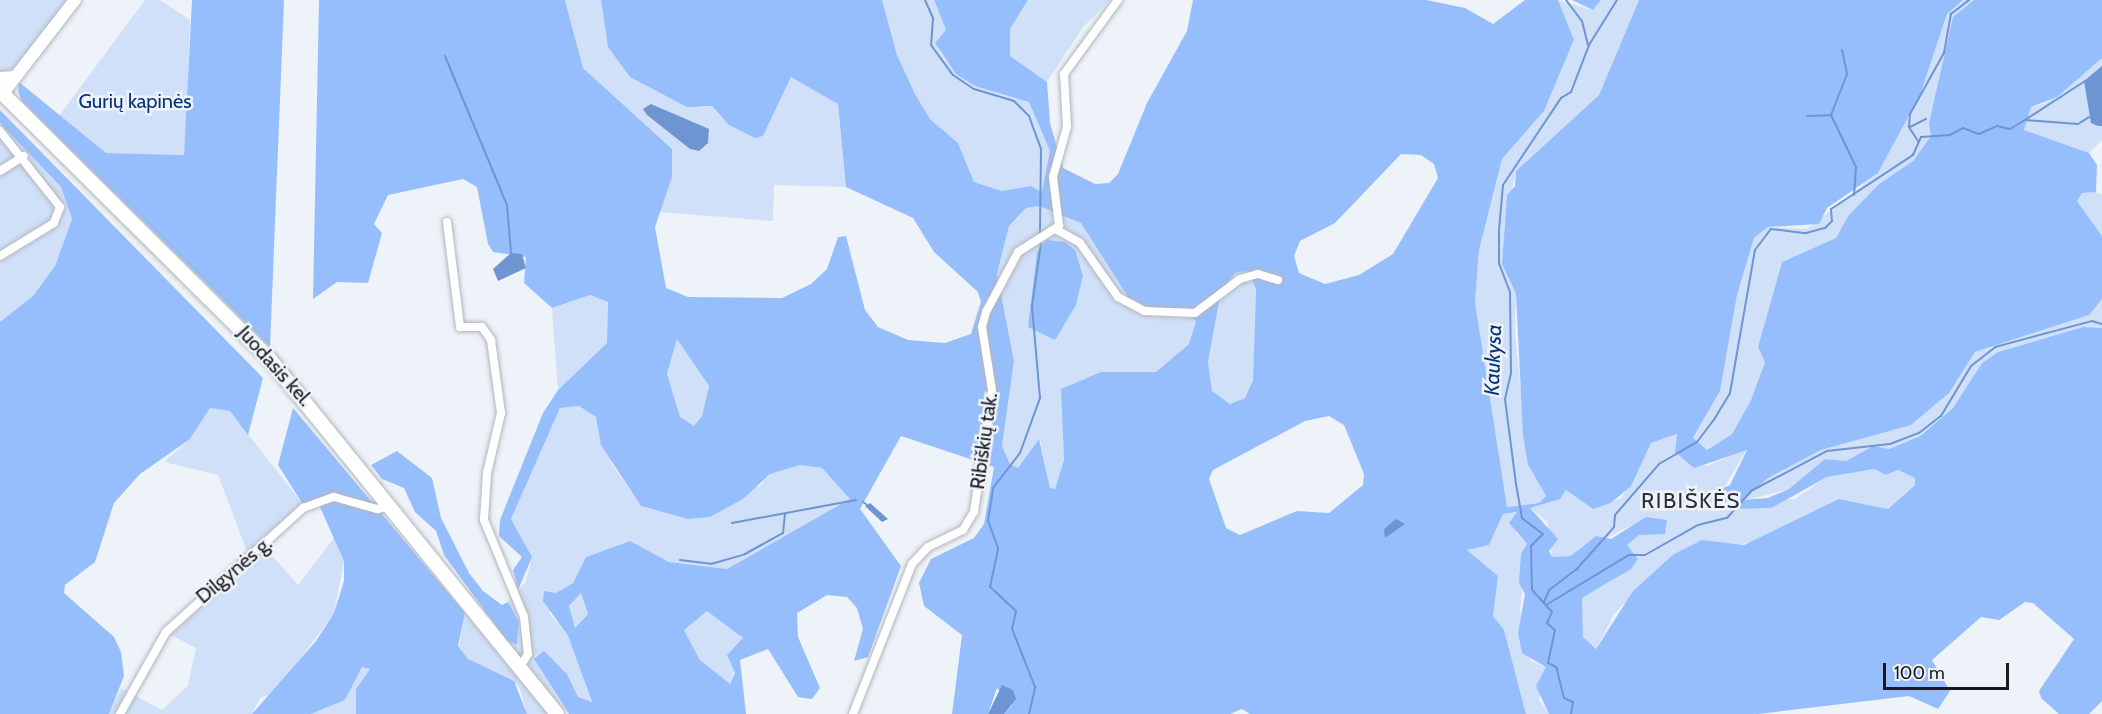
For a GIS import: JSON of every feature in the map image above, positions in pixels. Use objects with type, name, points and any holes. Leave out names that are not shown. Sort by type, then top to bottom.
[{"type":"main road","name":"Juodasis kel.","points":[[1,92],[268,357],[392,506],[558,714]]},
{"type":"street","points":[[1,92],[75,0]]},
{"type":"street","points":[[1118,0],[1064,74],[1067,127],[1053,177],[1057,230],[1080,243],[1118,297],[1144,311],[1195,314],[1240,279],[1258,274],[1278,280]]},
{"type":"street","points":[[0,78],[15,77]]},
{"type":"street","points":[[0,131],[24,156],[57,198],[60,213],[54,223],[0,256]]},
{"type":"street","points":[[0,171],[24,156]]},
{"type":"street","points":[[447,222],[460,327],[482,327],[491,340],[501,413],[487,473],[484,520],[524,617],[528,654],[520,667]]},
{"type":"street","name":"Ribiškių tak.","points":[[853,714],[912,564],[928,547],[963,530],[974,512],[992,390],[982,327],[986,312],[1018,252],[1057,230]]},
{"type":"street","name":"Dilgynės g.","points":[[120,714],[166,632],[303,508],[334,497],[377,509],[392,506]]},
{"type":"green space","points":[[0,0],[69,0],[17,66],[4,72],[0,71]]},
{"type":"green space","name":"Gurių kapinės","points":[[145,0],[160,0],[190,20],[185,155],[106,153],[59,116]]},
{"type":"green space","points":[[565,0],[601,0],[608,47],[703,107],[712,106],[729,125],[763,136],[791,77],[804,80],[838,104],[846,187],[774,185],[773,221],[659,212],[672,177],[672,149],[583,68]],"holes":[[[651,104],[708,129],[710,135],[690,149],[647,115]]]},
{"type":"green space","points":[[882,0],[934,0],[946,30],[938,49],[956,74],[1029,101],[1050,151],[1043,192],[1031,186],[1002,191],[974,182],[958,143],[930,119],[915,94],[897,55]]},
{"type":"green space","points":[[1028,0],[1110,0],[1083,27],[1047,82],[1010,56],[1010,29]]},
{"type":"green space","points":[[1558,0],[1593,10],[1601,0],[1639,0],[1599,95],[1516,171],[1505,219],[1502,264],[1516,294],[1515,331],[1528,465],[1546,496],[1539,503],[1507,507],[1475,302],[1479,250],[1502,159],[1544,111],[1574,41]]},
{"type":"green space","points":[[1963,0],[1974,0],[1953,17],[1931,136],[1913,161],[1879,184],[1848,216],[1836,238],[1782,262],[1758,347],[1765,362],[1751,400],[1732,434],[1707,450],[1693,439],[1720,391],[1737,295],[1754,238],[1768,227],[1807,229],[1878,173],[1920,95],[1947,14]]},
{"type":"green space","points":[[2102,58],[2102,140],[2089,153],[2024,130],[2031,107],[2046,103]]},
{"type":"green space","points":[[0,123],[61,187],[72,219],[55,266],[34,295],[0,322]]},
{"type":"green space","points":[[2096,192],[2102,195],[2102,236],[2077,201],[2082,193]]},
{"type":"green space","points":[[1039,206],[1082,223],[1128,297],[1145,306],[1185,311],[1196,321],[1189,344],[1156,372],[1087,378],[1062,389],[1064,460],[1055,489],[1050,488],[1040,440],[1018,468],[1010,464],[1002,446],[1014,361],[997,274],[1009,226],[1026,208]],"holes":[[[1083,276],[1076,305],[1055,339],[1029,327]]]},
{"type":"green space","points":[[1247,271],[1256,289],[1253,380],[1245,398],[1230,404],[1212,391],[1208,362],[1221,291],[1235,273]]},
{"type":"green space","points":[[590,295],[608,302],[607,343],[558,390],[552,308]]},
{"type":"green space","points":[[2102,299],[2102,329],[2083,327],[1998,352],[1982,363],[1953,408],[1919,436],[1889,449],[1872,446],[1846,461],[1825,459],[1789,489],[1743,501],[1768,478],[1821,450],[1911,425],[1949,393],[1975,352],[2089,315]]},
{"type":"green space","points":[[677,339],[709,386],[702,416],[694,426],[680,418],[667,374]]},
{"type":"green space","points":[[579,406],[596,417],[612,464],[641,506],[653,510],[760,486],[770,474],[800,465],[822,468],[851,499],[727,569],[669,562],[630,541],[586,557],[573,583],[556,593],[549,613],[568,636],[592,703],[578,697],[567,674],[544,652],[535,659],[567,714],[507,641],[517,645],[519,622],[508,602],[525,583],[532,557],[511,519],[560,408]]},
{"type":"green space","points":[[210,408],[230,411],[302,503],[260,542],[298,585],[334,538],[344,561],[334,613],[276,692],[260,698],[252,714],[109,714],[121,688],[162,710],[188,685],[196,648],[171,635],[251,562],[218,475],[164,462],[190,439]]},
{"type":"green space","points":[[1677,434],[1675,452],[1707,466],[1747,449],[1715,503],[1795,499],[1827,477],[1874,469],[1886,475],[1898,470],[1915,478],[1915,485],[1888,509],[1839,499],[1762,540],[1730,546],[1713,541],[1674,554],[1614,614],[1596,649],[1583,637],[1582,598],[1610,582],[1627,545],[1639,535],[1667,529],[1630,526],[1571,556],[1552,557],[1547,521],[1529,507],[1566,490],[1593,509],[1611,503],[1622,497],[1651,443]]},
{"type":"green space","points":[[1518,512],[1513,519],[1516,533],[1527,544],[1520,610],[1530,661],[1546,667],[1539,700],[1549,714],[1526,714],[1504,630],[1493,616],[1498,576],[1467,550],[1489,545],[1503,514]]},
{"type":"green space","points":[[581,593],[588,614],[575,628],[569,606]]},
{"type":"green space","points":[[707,610],[743,638],[730,685],[700,660],[684,630]]},
{"type":"green space","points":[[465,613],[548,714],[527,714],[519,686],[468,659],[459,647]]},
{"type":"green space","points":[[362,667],[370,669],[356,689],[356,714],[311,714],[345,700]]},
{"type":"shaded area","points":[[192,0],[284,0],[270,347],[22,101],[18,91],[19,82],[106,153],[184,155]]},
{"type":"shaded area","points":[[319,0],[565,0],[583,68],[672,149],[672,177],[655,227],[666,288],[688,297],[782,298],[811,284],[827,269],[838,237],[846,236],[865,310],[878,327],[908,340],[945,343],[971,334],[981,302],[978,292],[934,252],[913,218],[846,187],[838,104],[791,77],[763,136],[755,138],[729,125],[712,106],[687,107],[630,77],[608,47],[601,0],[882,0],[897,55],[915,94],[930,119],[958,143],[974,182],[1002,191],[1031,186],[1042,192],[1050,151],[1029,102],[975,86],[956,74],[935,43],[946,30],[934,0],[1028,0],[1010,29],[1010,56],[1047,82],[1050,123],[1063,168],[1095,184],[1109,183],[1118,174],[1147,103],[1187,31],[1193,0],[1426,0],[1465,8],[1493,24],[1525,0],[1558,0],[1574,40],[1544,111],[1502,159],[1479,250],[1475,302],[1507,507],[1539,503],[1546,496],[1528,465],[1523,436],[1516,294],[1502,264],[1507,195],[1515,186],[1516,171],[1599,95],[1639,0],[1963,0],[1947,14],[1920,95],[1878,173],[1827,208],[1819,224],[1768,227],[1754,238],[1737,295],[1720,391],[1693,438],[1707,450],[1732,434],[1751,400],[1765,362],[1758,347],[1782,262],[1836,238],[1848,216],[1879,184],[1913,161],[1931,136],[1929,123],[1953,17],[1974,0],[2102,0],[2102,58],[2057,97],[2031,107],[2024,130],[2089,153],[2097,165],[2096,192],[2082,193],[2077,201],[2102,236],[2102,299],[2089,315],[1975,352],[1949,393],[1911,425],[1821,450],[1768,478],[1743,500],[1768,498],[1789,489],[1825,459],[1846,461],[1873,446],[1889,449],[1920,436],[1953,408],[1982,363],[1998,352],[2083,327],[2102,328],[2102,701],[2089,714],[2059,714],[2041,698],[2039,691],[2074,639],[2033,603],[2025,602],[1999,620],[1981,617],[1932,660],[1950,691],[1938,709],[1909,696],[1758,714],[1549,714],[1536,686],[1546,667],[1522,653],[1518,633],[1525,594],[1519,583],[1521,554],[1527,544],[1509,523],[1517,512],[1503,514],[1489,545],[1467,550],[1498,576],[1493,616],[1504,630],[1526,714],[1250,714],[1242,709],[1230,714],[1004,714],[1012,705],[997,688],[988,714],[952,714],[962,635],[924,606],[919,583],[931,559],[974,538],[984,524],[994,467],[901,436],[860,509],[901,566],[868,657],[854,661],[863,629],[857,608],[847,597],[827,595],[797,613],[798,637],[820,688],[812,699],[798,697],[768,649],[740,660],[746,714],[569,714],[534,659],[544,651],[567,674],[578,697],[592,702],[568,636],[543,601],[544,591],[556,593],[573,583],[586,557],[630,541],[669,562],[727,569],[850,499],[822,468],[800,465],[770,474],[743,499],[710,517],[688,519],[641,506],[601,445],[596,417],[579,406],[560,408],[511,519],[532,557],[518,590],[513,570],[522,557],[499,536],[500,520],[543,413],[558,390],[607,343],[608,302],[590,295],[552,308],[524,283],[526,257],[493,252],[488,244],[477,187],[463,179],[388,195],[374,224],[382,233],[368,283],[337,282],[313,299]],"holes":[[[1401,154],[1421,155],[1434,164],[1438,178],[1393,254],[1359,275],[1325,284],[1299,273],[1294,256],[1300,241],[1335,223]],[[1039,206],[1081,223],[1128,297],[1145,306],[1185,311],[1196,321],[1189,344],[1156,372],[1101,372],[1061,389],[1064,460],[1055,489],[1050,488],[1039,439],[1018,468],[1010,464],[1002,446],[1014,361],[997,274],[1009,226],[1026,208]],[[1247,271],[1256,289],[1253,380],[1245,398],[1230,404],[1212,391],[1208,362],[1221,291],[1235,273]],[[677,339],[709,386],[702,416],[694,426],[680,417],[667,374]],[[1329,416],[1344,425],[1364,474],[1363,485],[1329,513],[1297,511],[1240,535],[1226,528],[1209,479],[1213,470],[1305,421]],[[1677,434],[1675,452],[1694,468],[1747,450],[1730,485],[1714,492],[1723,509],[1771,508],[1827,477],[1874,469],[1886,475],[1898,470],[1915,478],[1915,485],[1888,509],[1839,499],[1744,545],[1702,540],[1674,554],[1633,591],[1596,649],[1583,637],[1582,598],[1631,569],[1638,559],[1627,545],[1639,535],[1665,534],[1667,520],[1646,517],[1611,539],[1596,536],[1571,556],[1552,557],[1549,551],[1558,539],[1530,508],[1560,499],[1566,490],[1593,509],[1611,503],[1631,486],[1651,443]],[[581,593],[588,614],[575,628],[569,606]],[[707,611],[743,638],[727,655],[735,673],[730,684],[700,660],[684,630]]]},
{"type":"shaded area","points":[[1572,0],[1601,0],[1593,10]]},
{"type":"shaded area","points":[[2102,66],[2102,126],[2098,126],[2091,123],[2084,81]]},
{"type":"shaded area","points":[[651,104],[709,129],[708,143],[699,151],[690,149],[647,115],[643,109]]},
{"type":"shaded area","points":[[0,110],[263,378],[248,435],[230,411],[210,408],[190,439],[140,474],[114,503],[95,562],[65,585],[64,593],[114,637],[121,652],[124,676],[109,714],[0,714],[0,322],[34,295],[55,266],[72,219],[61,187],[0,123]]},
{"type":"shaded area","points":[[1046,240],[1065,242],[1075,250],[1083,276],[1076,305],[1055,340],[1028,327],[1037,252]]},
{"type":"shaded area","points":[[511,253],[522,254],[526,268],[498,281],[493,269]]},
{"type":"shaded area","points":[[293,408],[465,613],[458,646],[468,659],[514,681],[527,714],[356,714],[356,689],[370,669],[362,667],[345,700],[311,714],[252,714],[316,641],[334,613],[344,581],[344,561],[319,505],[302,503],[278,465]]},
{"type":"shaded area","points":[[397,451],[432,478],[441,518],[469,573],[483,591],[502,605],[508,602],[519,622],[517,645],[507,641],[444,555],[436,531],[415,512],[404,488],[382,479],[371,465]]},
{"type":"shaded area","points":[[870,503],[888,519],[882,522],[865,506]]},
{"type":"shaded area","points":[[1396,519],[1405,524],[1385,538],[1384,529]]},
{"type":"shaded area","points":[[1002,685],[1013,690],[1016,699],[1004,714],[988,714]]},
{"type":"waterway","points":[[925,0],[933,18],[931,45],[953,75],[974,89],[1014,101],[1029,116],[1041,149],[1040,233]]},
{"type":"waterway","points":[[1566,0],[1582,21],[1588,45]]},
{"type":"waterway","name":"Kaukysa","points":[[1571,714],[1573,702],[1564,698],[1556,667],[1548,663],[1555,630],[1547,623],[1552,612],[1532,590],[1531,546],[1543,534],[1522,518],[1516,484],[1505,399],[1511,374],[1510,292],[1499,264],[1499,230],[1503,185],[1561,98],[1571,92],[1589,45],[1617,0]]},
{"type":"waterway","points":[[1918,141],[1909,127],[1910,114],[1944,53],[1951,14],[1969,0]]},
{"type":"waterway","points":[[1842,50],[1847,74],[1831,115],[1856,167],[1854,195]]},
{"type":"waterway","points":[[445,56],[507,205],[511,253]]},
{"type":"waterway","points":[[2025,120],[2085,81]]},
{"type":"waterway","points":[[1807,116],[1831,115]]},
{"type":"waterway","points":[[1544,602],[1549,590],[1576,570],[1614,527],[1615,515],[1659,464],[1697,442],[1715,418],[1730,393],[1755,250],[1771,229],[1806,233],[1825,228],[1832,221],[1831,209],[1913,155],[1921,137],[1950,135],[1963,128],[1979,134],[1997,126],[2010,129],[2025,120],[2078,124],[2089,117]]},
{"type":"waterway","points":[[1910,127],[1926,119]]},
{"type":"waterway","points":[[1029,714],[1035,687],[1012,629],[1016,611],[990,587],[998,548],[988,521],[993,488],[1020,453],[1040,398],[1032,306],[1041,243]]},
{"type":"waterway","points":[[1546,605],[1629,555],[1645,555],[1698,525],[1727,518],[1751,491],[1827,451],[1890,444],[1919,433],[1941,416],[1971,366],[1995,347],[2092,321],[2102,324]]},
{"type":"waterway","points":[[732,523],[856,500]]},
{"type":"waterway","points":[[680,560],[711,564],[745,554],[783,533],[785,514]]},
{"type":"district","name":"RIBIŠKĖS","points":[[1691,501]]}]
